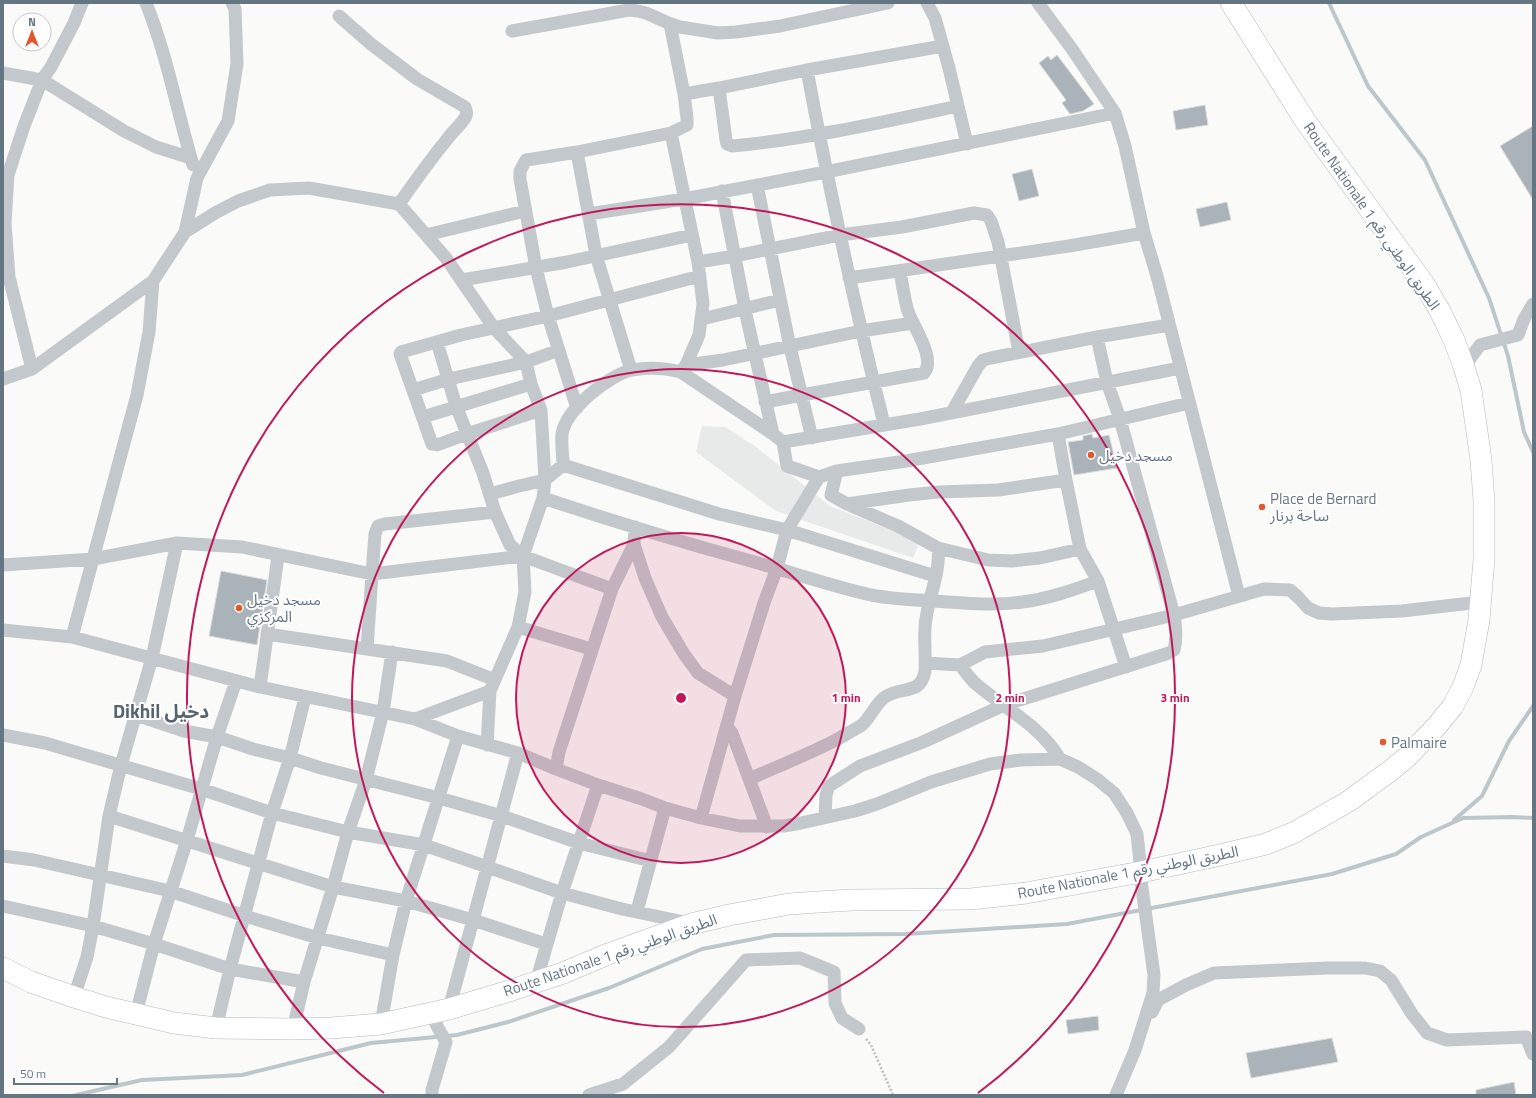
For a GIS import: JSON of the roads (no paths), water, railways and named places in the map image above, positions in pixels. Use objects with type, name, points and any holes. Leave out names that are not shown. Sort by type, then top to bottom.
[{"type":"highway","name":"Route Nationale الطريق الوطني رقم 1","points":[[3,968],[31,982],[74,997],[174,1023],[216,1028],[293,1029],[381,1024],[440,1011],[536,982],[692,924],[736,913],[789,904],[852,900],[971,899],[1141,877],[1266,844],[1295,832],[1349,801],[1390,771],[1407,757],[1453,706],[1463,687],[1471,665],[1475,646],[1484,559],[1484,501],[1481,460],[1471,390],[1454,340],[1440,311],[1424,284],[1306,122],[1231,3]]},
{"type":"street","points":[[32,369],[9,277],[5,223],[6,171],[42,80],[51,67],[74,23],[82,3]]},
{"type":"street","points":[[146,3],[167,66],[197,178]]},
{"type":"street","points":[[3,379],[32,369],[153,281],[185,232],[197,178],[228,121],[238,64],[234,9],[232,3]]},
{"type":"street","points":[[512,31],[629,10],[646,13],[670,24],[702,32],[736,32],[780,26],[888,3]]},
{"type":"street","points":[[927,3],[935,18],[943,46],[967,144]]},
{"type":"street","points":[[1038,3],[1072,49],[1115,113],[1125,146],[1144,233],[1157,276],[1240,596]]},
{"type":"street","points":[[339,16],[371,44],[417,79],[465,107],[467,111],[467,115],[429,161],[398,204]]},
{"type":"street","points":[[577,408],[548,316],[536,268],[524,211],[520,171],[526,160],[577,152],[671,133],[686,125],[687,118],[684,94],[670,24]]},
{"type":"street","points":[[684,94],[943,46]]},
{"type":"street","points":[[807,70],[826,172],[849,278],[884,424]]},
{"type":"street","points":[[4,75],[42,80],[124,131],[156,147],[191,158]]},
{"type":"street","points":[[719,88],[726,140],[729,146],[774,142],[958,106]]},
{"type":"street","points":[[589,214],[722,192],[967,144],[1115,113]]},
{"type":"street","points":[[671,133],[698,262],[703,304],[699,335],[684,369]]},
{"type":"street","points":[[577,152],[596,256],[631,370]]},
{"type":"street","points":[[757,185],[790,347],[812,438]]},
{"type":"street","points":[[185,232],[215,213],[238,201],[270,190],[309,188],[398,204],[446,258],[494,328],[526,362],[531,384],[541,410],[545,480],[542,498],[523,556],[525,592],[518,627],[493,686],[487,745]]},
{"type":"street","points":[[722,192],[765,402],[787,466],[820,477],[838,471],[906,461],[1058,434],[1189,403]]},
{"type":"street","points":[[426,235],[524,211]]},
{"type":"street","points":[[698,262],[840,235],[902,227],[974,213],[987,215],[991,221],[998,242],[999,256],[1019,352]]},
{"type":"street","points":[[849,278],[1068,246],[1144,233]]},
{"type":"street","points":[[462,280],[536,268],[692,235]]},
{"type":"street","points":[[765,402],[924,374],[928,369],[928,362],[918,330],[913,323],[907,308],[900,271]]},
{"type":"street","points":[[541,410],[437,445],[432,444],[400,354],[401,352],[437,342],[548,316],[700,276]]},
{"type":"street","points":[[72,637],[137,395],[149,332],[153,281]]},
{"type":"street","points":[[702,319],[780,300]]},
{"type":"street","points":[[1464,367],[1480,344],[1518,335],[1524,319],[1533,304]]},
{"type":"street","points":[[563,465],[562,434],[571,415],[581,402],[598,388],[618,375],[631,370],[663,368],[684,369],[861,331],[913,323]]},
{"type":"street","points":[[952,412],[978,366],[984,360],[1097,337],[1169,325]]},
{"type":"street","points":[[825,817],[826,795],[829,786],[860,766],[923,742],[1004,705],[1126,667],[1174,650],[1176,643],[1176,627],[1174,615],[1120,419],[1107,382],[1097,337]]},
{"type":"street","points":[[437,342],[456,406],[475,450],[495,512],[510,545],[523,556],[612,589]]},
{"type":"street","points":[[413,390],[449,379],[526,362],[559,350]]},
{"type":"street","points":[[684,369],[778,438],[812,438],[884,424],[920,419],[1180,368]]},
{"type":"street","points":[[423,417],[531,384]]},
{"type":"street","points":[[1058,434],[1080,549],[1098,580],[1126,667]]},
{"type":"street","points":[[490,494],[545,480],[563,465]]},
{"type":"street","points":[[563,465],[719,514],[787,530],[935,576]]},
{"type":"street","points":[[838,471],[831,495],[847,504],[898,526],[938,548],[988,560],[1012,561],[1040,558],[1080,549]]},
{"type":"street","points":[[701,818],[735,696],[764,603],[777,568],[787,530],[820,477]]},
{"type":"street","points":[[847,504],[938,492],[998,490],[1066,480]]},
{"type":"street","points":[[542,498],[584,512],[635,526],[661,536],[777,568],[804,577],[871,595],[893,599],[986,604],[1022,602],[1050,597],[1098,580]]},
{"type":"street","points":[[367,649],[375,534],[378,526],[495,512]]},
{"type":"street","points":[[635,526],[634,544],[645,578],[662,617],[698,674],[735,696]]},
{"type":"street","points":[[74,997],[87,957],[93,926],[109,816],[121,765],[152,658],[177,543]]},
{"type":"street","points":[[3,565],[94,559],[177,543],[242,548],[372,574],[523,556]]},
{"type":"street","points":[[556,769],[559,752],[591,649],[612,589],[634,544]]},
{"type":"street","points":[[750,779],[805,756],[850,733],[868,719],[883,698],[891,694],[915,688],[920,684],[924,678],[926,662],[924,627],[939,560],[938,548]]},
{"type":"street","points":[[260,687],[278,556]]},
{"type":"street","points":[[926,662],[960,665],[985,652],[1043,646],[1174,615],[1264,589],[1290,590],[1308,608],[1319,613],[1332,614],[1402,611],[1480,602]]},
{"type":"street","points":[[518,627],[591,649]]},
{"type":"street","points":[[3,630],[72,637],[260,687],[415,720],[458,736],[518,753],[598,785],[642,798],[665,808],[701,818],[740,826],[784,826],[862,808],[931,782],[990,764],[1021,760],[1060,759],[1078,767],[1097,779],[1114,793],[1127,813],[1137,834],[1154,976],[1153,993],[1141,1033],[1116,1095]]},
{"type":"street","points":[[267,634],[447,661],[493,686]]},
{"type":"street","points":[[293,1029],[304,982],[348,832],[366,780],[383,712],[392,652]]},
{"type":"street","points":[[960,665],[974,683],[1016,714],[1048,741],[1060,759]]},
{"type":"street","points":[[136,1014],[170,890],[187,840],[217,737],[236,681]]},
{"type":"street","points":[[415,720],[493,686]]},
{"type":"street","points":[[216,1028],[230,969],[272,813],[290,758],[305,697]]},
{"type":"street","points":[[136,715],[184,731],[217,737],[253,749],[290,758],[321,768],[439,798],[502,816],[579,843],[651,861]]},
{"type":"street","points":[[727,727],[732,733],[767,826]]},
{"type":"street","points":[[3,735],[45,743],[121,765],[201,789],[272,813],[348,832],[424,845],[562,893],[692,924]]},
{"type":"street","points":[[381,1024],[393,954],[406,902],[458,736]]},
{"type":"street","points":[[432,1095],[432,1090],[446,1042],[438,1028],[440,1011],[473,920],[518,753]]},
{"type":"street","points":[[536,982],[562,893],[598,785]]},
{"type":"street","points":[[637,912],[665,808]]},
{"type":"street","points":[[109,816],[187,840],[259,865],[333,887],[406,902],[473,920],[546,944]]},
{"type":"street","points":[[3,856],[34,860],[170,890],[245,916],[318,938],[393,954]]},
{"type":"street","points":[[3,906],[93,926],[230,969],[304,982]]},
{"type":"street","points":[[589,1095],[623,1084],[669,1047],[746,960],[800,958],[834,972],[835,1003],[842,1018],[859,1029]]},
{"type":"street","points":[[1141,1033],[1158,1000],[1186,985],[1214,973],[1327,968],[1365,968],[1380,971],[1391,980],[1412,1014],[1427,1033],[1447,1040],[1526,1036],[1533,1054]]},
{"type":"waterway","points":[[1329,3],[1368,86],[1425,160],[1489,298],[1508,356],[1524,432],[1533,452]]},
{"type":"waterway","points":[[1454,820],[1482,796],[1509,741],[1533,706]]},
{"type":"waterway","points":[[76,1095],[142,1080],[242,1075],[371,1043],[457,1035],[508,1022],[609,988],[702,949],[774,935],[906,934],[1067,924],[1332,874],[1396,854],[1421,837],[1463,818],[1533,818]]},
{"type":"place","name":"مسجد دخيل","points":[[1091,455]]},
{"type":"place","name":"Place de Bernard ساحة برنار","points":[[1262,507]]},
{"type":"place","name":"مسجد دخيل المركزي","points":[[239,608]]},
{"type":"place","name":"Palmaire","points":[[1383,742]]},
{"type":"district","name":"Dikhil دخيل","points":[[161,710]]}]
